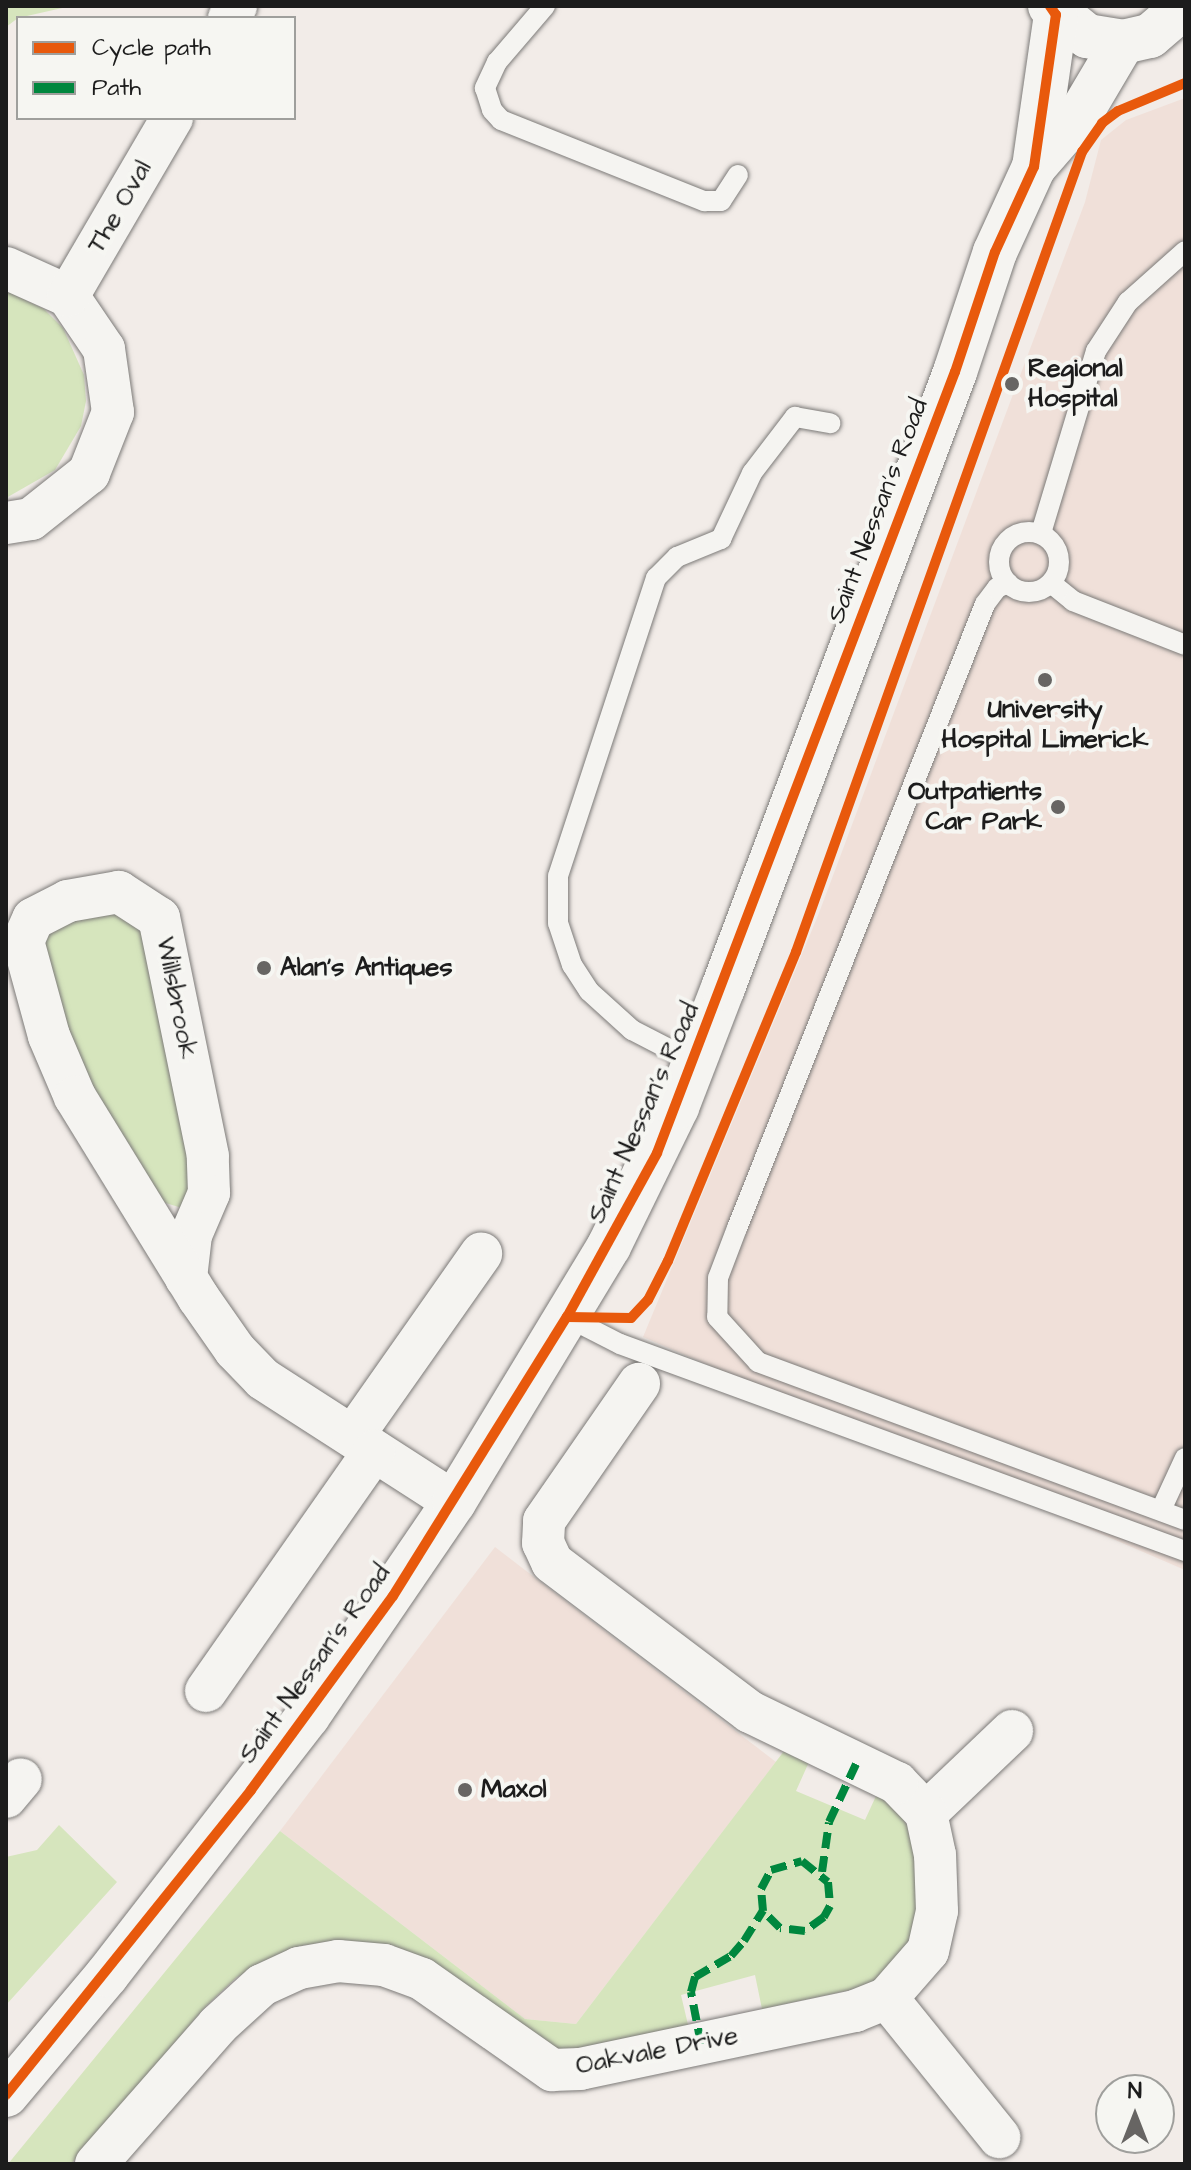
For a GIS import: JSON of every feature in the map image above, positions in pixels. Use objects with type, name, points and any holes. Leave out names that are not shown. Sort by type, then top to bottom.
[{"type":"main road","points":[[1053,11],[1087,36],[1123,42],[1150,36],[1181,17]]},
{"type":"main road","name":"Saint Nessan's Road","points":[[1034,167],[1053,11]]},
{"type":"main road","name":"Saint Nessan's Road","points":[[6,2095],[107,1975],[308,1716],[454,1502],[567,1317],[657,1153],[955,372],[995,252],[1034,167],[1081,113],[1123,42]]},
{"type":"street","name":"The Oval","points":[[68,296],[171,120]]},
{"type":"street","points":[[6,268],[68,296],[104,349],[113,412],[89,473],[31,519],[6,523]]},
{"type":"street","name":"Willsbrook","points":[[186,1278],[191,1235],[209,1193],[208,1156],[159,918],[119,892],[68,901],[33,919],[23,941],[26,965],[75,1097],[186,1278],[235,1350],[263,1379],[454,1502]]},
{"type":"street","points":[[206,1691],[481,1254]]},
{"type":"street","points":[[639,1384],[544,1521],[543,1543],[552,1562],[750,1712],[897,1783],[926,1813],[1012,1731]]},
{"type":"street","name":"Oakvale Drive","points":[[96,2164],[165,2086],[262,1985],[299,1968],[338,1961],[384,1965],[422,1979],[552,2070],[580,2069],[855,2011],[887,1998],[928,1951],[937,1911],[926,1813]]},
{"type":"street","points":[[887,1998],[999,2137]]},
{"type":"lane","points":[[545,6],[497,62],[485,88],[501,120],[704,201],[721,201],[738,175]]},
{"type":"lane","points":[[1041,533],[1096,351],[1128,302],[1185,251]]},
{"type":"lane","points":[[694,1062],[632,1030],[589,991],[572,965],[555,900],[558,876],[656,578],[677,557],[721,539],[752,473],[795,417],[830,423]]},
{"type":"lane","points":[[1008,583],[999,565],[1004,544],[1020,532],[1041,533],[1060,556],[1051,583],[1034,592],[1008,583],[997,588],[985,604],[718,1278],[717,1317],[758,1362],[1185,1520]]},
{"type":"lane","points":[[1051,583],[1073,601],[1185,645]]},
{"type":"lane","points":[[567,1317],[620,1344],[1185,1551]]},
{"type":"lane","points":[[1161,1510],[1185,1458]]},
{"type":"shaded area","name":"University Hospital Limerick","points":[[1185,98],[1185,1570],[643,1337],[819,913],[1085,202],[1101,140],[1126,120]]},
{"type":"shaded area","points":[[495,1547],[776,1762],[576,2024],[525,2019],[280,1831]]},
{"type":"green space","points":[[6,6],[71,6],[16,16],[6,27]]},
{"type":"green space","points":[[6,291],[44,309],[63,328],[84,375],[86,401],[81,426],[55,470],[6,498]]},
{"type":"green space","points":[[121,912],[146,936],[194,1167],[188,1200],[182,1208],[159,1201],[99,1112],[47,989],[41,944],[57,924]]},
{"type":"green space","points":[[784,1751],[809,1762],[796,1791],[865,1820],[876,1796],[892,1800],[915,1839],[917,1938],[885,1975],[864,1987],[762,2009],[755,1975],[681,1995],[689,2029],[574,2053],[551,2049],[335,1943],[304,1945],[237,1977],[206,2006],[71,2164],[8,2164],[280,1831],[525,2019],[576,2024]]},
{"type":"green space","points":[[59,1825],[117,1882],[6,2005],[6,1857],[37,1850]]},
{"type":"marked path","points":[[822,1872],[829,1822],[856,1764]]},
{"type":"marked path","points":[[701,2044],[691,1992],[695,1977],[731,1956],[744,1941],[763,1911],[761,1889],[771,1870],[802,1861],[828,1882],[830,1906],[824,1917],[805,1931],[780,1928],[763,1911]]},
{"type":"cycle path","points":[[6,2095],[251,1790],[393,1596],[567,1317],[657,1153],[955,372],[995,252],[1034,167],[1056,15],[1050,6]]},
{"type":"cycle path","points":[[567,1317],[631,1318],[648,1300],[668,1261],[796,952],[1082,152],[1102,123],[1118,111],[1185,83]]},
{"type":"place","name":"Regional Hospital","points":[[1012,384]]},
{"type":"place","name":"University Hospital Limerick","points":[[1045,680]]},
{"type":"place","name":"Outpatients Car Park","points":[[1058,807]]},
{"type":"place","name":"Alan's Antiques","points":[[264,968]]},
{"type":"place","name":"Maxol","points":[[465,1790]]}]
